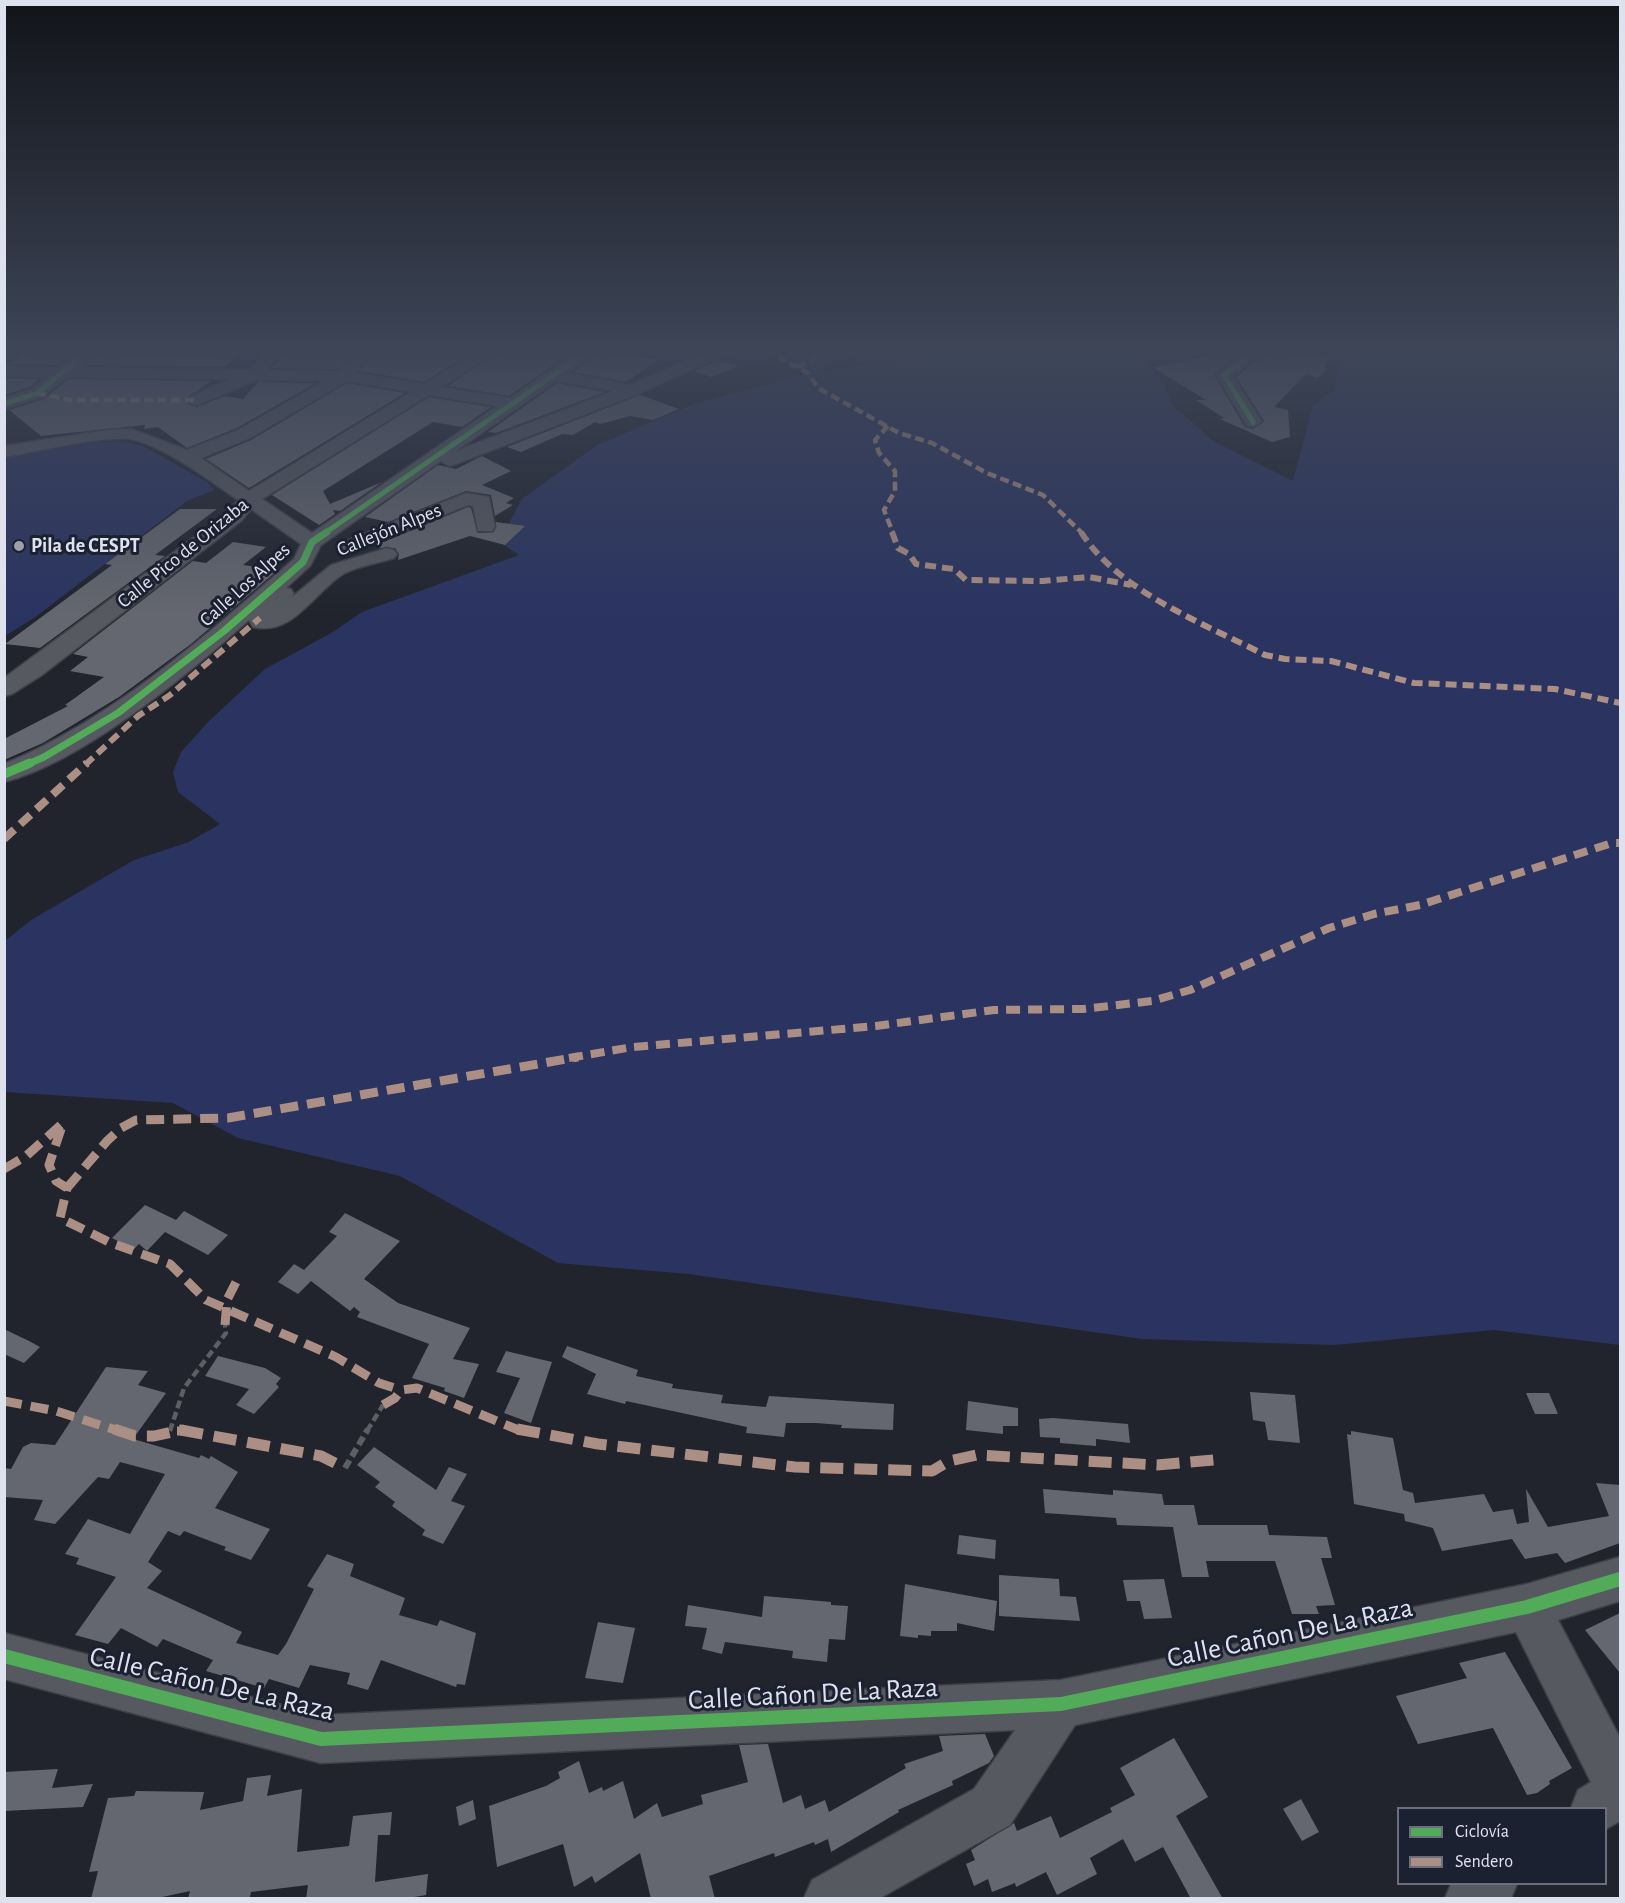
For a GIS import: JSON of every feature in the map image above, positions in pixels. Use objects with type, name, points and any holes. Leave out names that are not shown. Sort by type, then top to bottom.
[{"type":"street","points":[[4,452],[84,439]]},
{"type":"street","points":[[145,439],[187,457],[248,500],[307,552],[298,579],[260,618],[261,622],[280,618],[338,569],[387,554]]},
{"type":"street","points":[[187,457],[232,439]]},
{"type":"street","name":"Calle Pico de Orizaba","points":[[4,689],[34,670],[234,517],[248,500],[348,439]]},
{"type":"street","name":"Calle Los Alpes","points":[[4,774],[44,757],[118,713],[224,630],[353,512],[413,474],[461,439]]},
{"type":"street","points":[[413,474],[505,439]]},
{"type":"street","name":"Callejón Alpes","points":[[307,552],[352,546],[465,499],[475,498],[482,501],[485,527]]},
{"type":"street","name":"Calle Cañon De La Raza","points":[[4,1656],[321,1739],[1061,1704],[1527,1607],[1620,1579]]},
{"type":"street","points":[[1527,1607],[1620,1789],[1598,1807]]},
{"type":"street","points":[[830,1899],[992,1807],[1061,1704]]},
{"type":"street","points":[[1471,1899],[1490,1885]]},
{"type":"path","points":[[170,1431],[184,1388],[226,1333],[225,1326]]},
{"type":"path","points":[[345,1468],[383,1405]]},
{"type":"shaded area","points":[[612,439],[1211,439],[1293,481],[1304,439],[1620,439],[1620,1345],[1494,1330],[1334,1345],[1142,1339],[689,1274],[558,1263],[400,1176],[238,1138],[173,1103],[5,1092],[5,941],[31,920],[134,860],[189,842],[220,824],[178,792],[173,772],[181,752],[209,721],[265,669],[333,632],[362,612],[519,555],[504,545],[507,527],[522,499],[597,445]]},
{"type":"shaded area","points":[[122,441],[143,446],[207,482],[214,490],[187,501],[34,618],[5,636],[5,456],[75,443]]},
{"type":"building","points":[[174,439],[210,439],[187,448]]},
{"type":"building","points":[[330,439],[249,488],[206,459],[251,440]]},
{"type":"building","points":[[362,439],[406,439],[323,491],[330,504],[382,482],[340,511],[333,510],[335,514],[319,525],[272,495]]},
{"type":"building","points":[[528,439],[551,439],[521,452],[507,447]]},
{"type":"building","points":[[1265,439],[1283,439],[1272,442]]},
{"type":"building","points":[[482,456],[511,471],[482,485],[514,498],[506,503],[513,505],[495,516],[491,495],[466,491],[388,522],[365,517],[438,465],[456,469]]},
{"type":"building","points":[[468,507],[471,508],[478,533],[494,532],[496,522],[525,526],[505,545],[470,536],[398,560],[399,554],[395,548],[380,548],[376,545]]},
{"type":"building","points":[[180,509],[217,509],[155,555],[165,556],[40,648],[5,644],[112,565],[105,564]]},
{"type":"building","points":[[233,542],[266,547],[243,565],[278,570],[191,644],[119,697],[43,743],[4,760],[4,739],[68,706],[65,705],[104,677],[70,671],[88,657],[73,654],[193,561],[206,563]]},
{"type":"building","points":[[145,1205],[176,1220],[184,1211],[228,1235],[208,1255],[165,1232],[147,1251],[139,1244],[134,1249],[112,1238]]},
{"type":"building","points":[[345,1213],[400,1241],[364,1279],[398,1303],[470,1328],[453,1359],[479,1364],[464,1398],[444,1391],[445,1388],[412,1378],[429,1344],[357,1317],[360,1312],[354,1307],[350,1311],[311,1281],[298,1294],[278,1282],[294,1264],[304,1270],[337,1236],[329,1232]]},
{"type":"building","points":[[4,1329],[40,1347],[24,1363],[4,1354]]},
{"type":"building","points":[[567,1346],[638,1370],[636,1376],[673,1384],[672,1388],[723,1395],[721,1403],[766,1407],[769,1396],[894,1404],[893,1430],[841,1428],[842,1425],[816,1423],[786,1423],[784,1437],[746,1433],[747,1427],[626,1401],[625,1404],[587,1394],[596,1374],[562,1357]]},
{"type":"building","points":[[506,1351],[552,1362],[531,1423],[504,1413],[520,1378],[496,1372]]},
{"type":"building","points":[[218,1356],[265,1368],[281,1378],[276,1384],[279,1387],[254,1414],[236,1405],[249,1389],[205,1376]]},
{"type":"building","points":[[106,1367],[148,1371],[138,1385],[166,1393],[133,1439],[199,1458],[201,1455],[209,1459],[211,1456],[238,1472],[215,1508],[270,1529],[251,1560],[224,1550],[226,1547],[184,1531],[180,1536],[168,1531],[148,1562],[162,1571],[147,1588],[242,1632],[236,1643],[278,1655],[314,1589],[307,1586],[327,1554],[354,1564],[350,1576],[405,1598],[399,1615],[437,1626],[440,1620],[476,1633],[465,1685],[457,1684],[456,1687],[381,1660],[368,1690],[347,1684],[350,1673],[310,1665],[299,1688],[269,1679],[264,1688],[206,1671],[213,1660],[163,1639],[157,1647],[121,1628],[108,1644],[75,1635],[116,1577],[76,1564],[79,1558],[65,1554],[88,1519],[130,1534],[165,1474],[120,1462],[109,1479],[98,1477],[55,1524],[34,1520],[43,1500],[4,1497],[4,1468],[11,1469],[23,1447],[31,1443],[55,1445]]},
{"type":"building","points":[[1250,1392],[1295,1395],[1300,1443],[1268,1440],[1265,1422],[1253,1420]]},
{"type":"building","points":[[1526,1393],[1549,1393],[1558,1414],[1535,1414]]},
{"type":"building","points":[[968,1401],[1018,1408],[1018,1426],[1003,1426],[1003,1434],[966,1430]]},
{"type":"building","points":[[1039,1419],[1128,1424],[1130,1443],[1096,1439],[1096,1446],[1060,1443],[1060,1438],[1040,1437]]},
{"type":"building","points":[[1351,1431],[1393,1438],[1403,1490],[1413,1493],[1415,1503],[1484,1494],[1493,1512],[1513,1509],[1517,1524],[1529,1522],[1526,1489],[1548,1527],[1609,1516],[1596,1483],[1620,1485],[1620,1543],[1565,1563],[1557,1553],[1525,1559],[1512,1539],[1442,1551],[1433,1528],[1405,1521],[1404,1514],[1354,1504],[1347,1434],[1351,1435]]},
{"type":"building","points":[[374,1447],[436,1490],[449,1467],[467,1474],[451,1501],[465,1506],[443,1544],[422,1535],[425,1530],[392,1506],[395,1502],[375,1487],[380,1482],[357,1465]]},
{"type":"building","points":[[1043,1489],[1113,1495],[1113,1490],[1162,1494],[1164,1505],[1194,1505],[1198,1525],[1267,1525],[1269,1535],[1327,1537],[1332,1558],[1321,1558],[1335,1605],[1316,1606],[1319,1614],[1292,1614],[1275,1561],[1206,1561],[1209,1577],[1182,1577],[1173,1527],[1117,1525],[1116,1518],[1045,1513]]},
{"type":"building","points":[[959,1535],[996,1540],[995,1559],[957,1554]]},
{"type":"building","points":[[999,1575],[1059,1579],[1060,1596],[1076,1597],[1080,1621],[999,1616]]},
{"type":"building","points":[[1164,1579],[1172,1618],[1144,1619],[1140,1601],[1127,1601],[1123,1580]]},
{"type":"building","points":[[905,1584],[997,1601],[994,1631],[957,1623],[957,1631],[931,1631],[931,1636],[918,1635],[918,1638],[900,1636]]},
{"type":"building","points":[[764,1596],[831,1602],[831,1605],[848,1606],[845,1640],[829,1639],[827,1662],[792,1658],[793,1651],[725,1642],[722,1654],[702,1649],[707,1628],[685,1626],[688,1605],[762,1617]]},
{"type":"building","points":[[1620,1613],[1620,1673],[1585,1630]]},
{"type":"building","points":[[598,1622],[635,1628],[623,1683],[585,1678]]},
{"type":"building","points":[[1505,1652],[1572,1768],[1549,1781],[1550,1784],[1537,1793],[1527,1795],[1493,1728],[1418,1744],[1396,1696],[1467,1678],[1459,1663]]},
{"type":"building","points":[[985,1734],[994,1756],[989,1763],[952,1781],[953,1785],[898,1810],[899,1812],[831,1852],[828,1839],[775,1857],[774,1853],[709,1876],[715,1899],[651,1899],[640,1853],[595,1883],[592,1876],[574,1887],[563,1844],[497,1867],[489,1806],[546,1786],[560,1778],[558,1772],[579,1761],[589,1793],[602,1787],[603,1791],[623,1781],[634,1819],[657,1803],[662,1817],[703,1804],[701,1795],[748,1782],[739,1745],[768,1744],[783,1803],[801,1795],[805,1809],[825,1800],[829,1812],[906,1768],[904,1764],[943,1751],[939,1736]]},
{"type":"building","points":[[1174,1738],[1208,1797],[1176,1816],[1223,1899],[1191,1899],[1163,1847],[1135,1862],[1123,1839],[1090,1858],[1097,1874],[1057,1895],[1046,1872],[1016,1887],[1015,1883],[992,1892],[988,1879],[974,1886],[966,1864],[975,1860],[971,1850],[1014,1823],[1017,1831],[1051,1816],[1060,1838],[1112,1812],[1110,1808],[1135,1795],[1120,1768]]},
{"type":"building","points":[[58,1769],[52,1788],[93,1784],[83,1807],[4,1811],[4,1772]]},
{"type":"building","points":[[271,1775],[267,1796],[302,1789],[297,1852],[349,1846],[353,1816],[392,1812],[390,1835],[378,1835],[375,1882],[428,1874],[426,1895],[403,1899],[306,1899],[308,1885],[251,1892],[250,1897],[237,1899],[188,1899],[190,1891],[153,1899],[91,1899],[98,1871],[89,1872],[108,1798],[134,1796],[136,1791],[204,1792],[200,1810],[243,1801],[247,1778]]},
{"type":"building","points":[[1301,1799],[1319,1832],[1302,1841],[1283,1809]]},
{"type":"building","points":[[473,1800],[476,1819],[459,1826],[456,1807]]},
{"type":"marked path","points":[[876,439],[879,453],[895,471],[895,491],[884,510],[898,548],[909,554],[916,564],[954,569],[966,580],[1043,581],[1089,577],[1131,585]]},
{"type":"marked path","points":[[918,439],[932,443],[987,473],[1043,495],[1079,528],[1092,549],[1103,561],[1133,586],[1265,655],[1285,659],[1331,661],[1414,683],[1555,689],[1620,703]]},
{"type":"marked path","points":[[4,839],[138,716],[170,695],[260,618]]},
{"type":"marked path","points":[[67,1188],[107,1141],[121,1128],[136,1120],[228,1118],[633,1047],[876,1026],[994,1010],[1083,1009],[1152,1001],[1190,990],[1329,928],[1374,914],[1420,905],[1612,843],[1620,843]]},
{"type":"marked path","points":[[4,1169],[26,1156],[63,1123],[49,1165],[50,1173],[56,1181],[67,1188],[60,1218],[111,1243],[170,1264],[206,1300],[336,1357],[379,1383],[401,1390]]},
{"type":"marked path","points":[[225,1325],[227,1300],[238,1278]]},
{"type":"marked path","points":[[383,1405],[395,1398],[401,1390],[417,1388],[521,1431],[598,1444],[795,1467],[932,1471],[949,1461],[976,1455],[1157,1465],[1224,1459]]},
{"type":"marked path","points":[[4,1401],[56,1411],[135,1436],[154,1436],[181,1430],[321,1456],[345,1468]]},
{"type":"cycle path","points":[[4,774],[44,757],[118,713],[224,631],[303,562],[312,542],[461,439]]},
{"type":"cycle path","points":[[4,1656],[321,1739],[1061,1704],[1527,1607],[1620,1579]]},
{"type":"place","name":"Pila de CESPT","points":[[19,546]]}]
